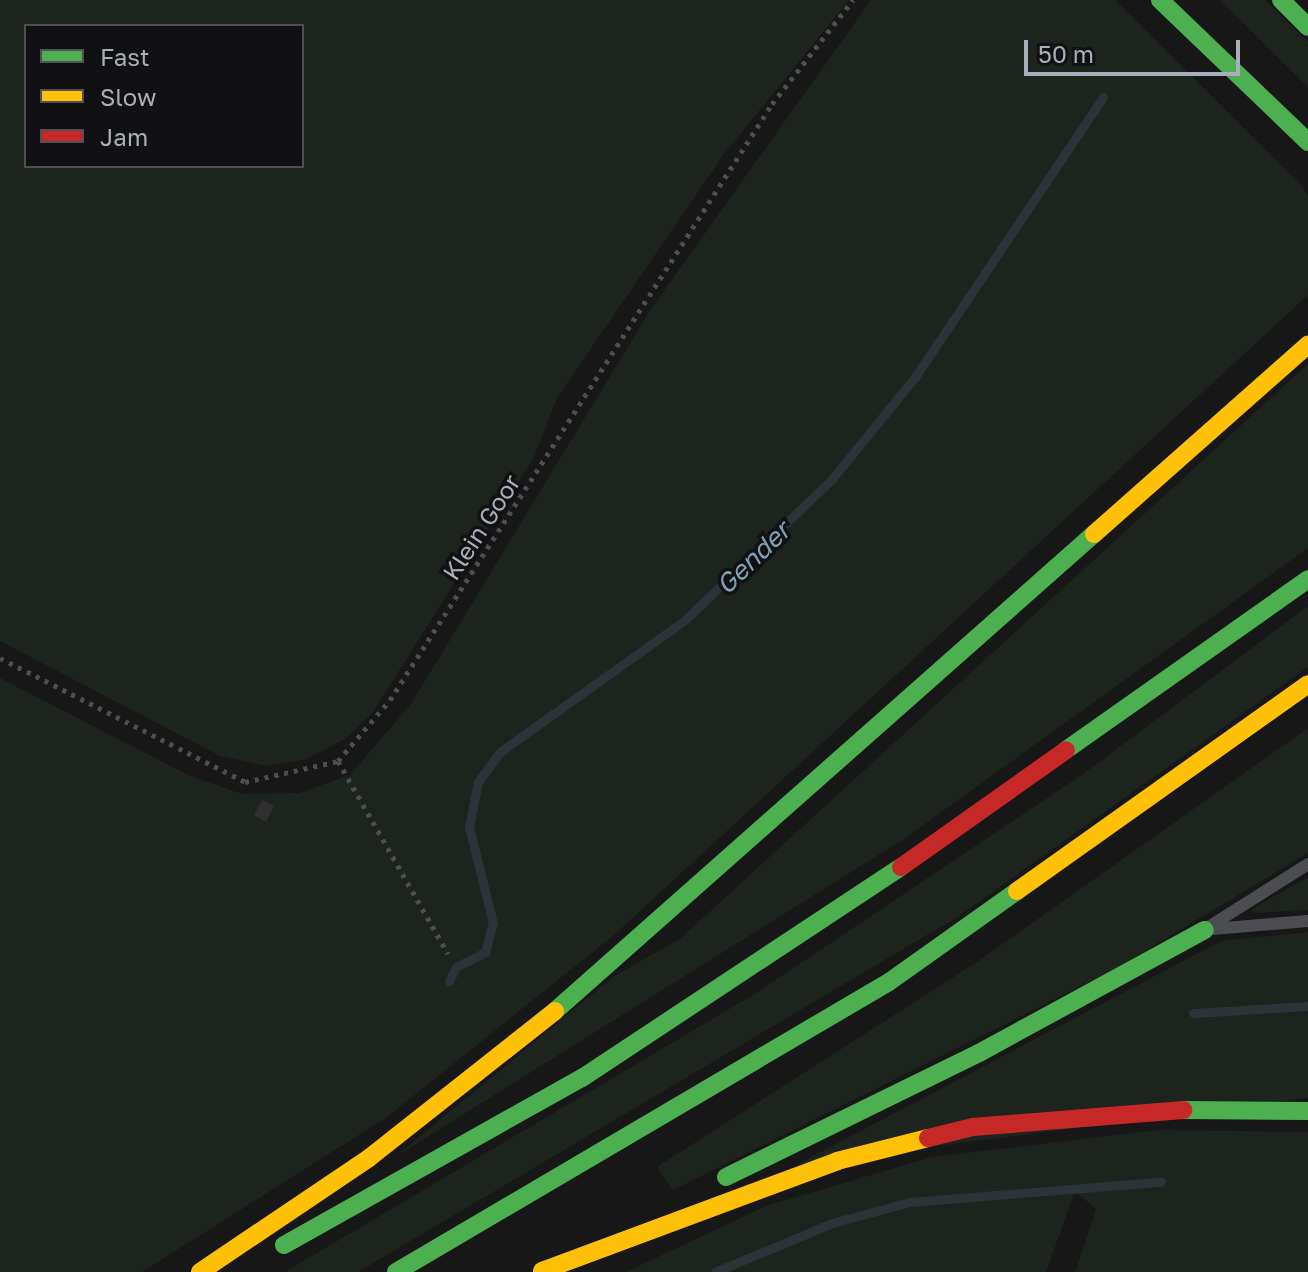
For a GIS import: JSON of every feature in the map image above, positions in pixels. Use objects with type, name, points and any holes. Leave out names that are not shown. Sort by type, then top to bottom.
[{"type":"main road","points":[[1160,0],[1308,142]]},
{"type":"main road","points":[[1281,0],[1308,27]]},
{"type":"main road","points":[[200,1272],[369,1158],[523,1039],[1308,345]]},
{"type":"main road","points":[[235,1272],[595,1070],[915,861],[1308,579]]},
{"type":"main road","points":[[396,1272],[889,982],[1308,684]]},
{"type":"main road","points":[[541,1271],[979,1053],[1205,930]]},
{"type":"main road","points":[[541,1271],[837,1161],[973,1127],[1132,1110],[1308,1111]]},
{"type":"lane","points":[[1205,930],[1307,864]]},
{"type":"lane","points":[[1205,930],[1308,921]]},
{"type":"path","name":"Klein Goor","points":[[338,761],[390,700],[772,104],[853,0]]},
{"type":"path","points":[[0,658],[245,782],[338,761],[448,954]]},
{"type":"shaded area","points":[[0,0],[849,0],[724,154],[557,398],[534,457],[373,712],[346,738],[307,759],[266,766],[220,756],[0,641]]},
{"type":"shaded area","points":[[871,0],[1115,0],[1302,186],[1308,196],[1308,295],[614,935],[387,1117],[142,1272],[0,1272],[0,678],[188,775],[242,794],[299,793],[350,775],[411,704],[649,312]]},
{"type":"shaded area","points":[[1220,0],[1265,0],[1308,42],[1308,87]]},
{"type":"shaded area","points":[[1308,364],[1308,548],[904,839],[395,1157],[613,977],[681,938]]},
{"type":"shaded area","points":[[1308,606],[1308,667],[959,916],[358,1272],[285,1272],[753,995],[1083,774]]},
{"type":"shaded area","points":[[1308,728],[1308,853],[1115,969],[673,1190],[657,1167],[977,962]]},
{"type":"shaded area","points":[[1308,877],[1308,910],[1252,913],[1252,909]]},
{"type":"shaded area","points":[[1308,932],[1308,1098],[798,1164],[1221,941]]},
{"type":"shaded area","points":[[1158,1130],[1308,1132],[1308,1272],[1075,1272],[1096,1209],[1075,1191],[1046,1272],[626,1272],[766,1206],[932,1157]]},
{"type":"building","points":[[262,800],[274,806],[266,822],[254,815]]},
{"type":"waterway","name":"Gender","points":[[449,981],[456,967],[485,952],[493,923],[469,827],[478,782],[500,752],[685,620],[832,479],[915,377],[1103,97]]},
{"type":"waterway","points":[[1193,1013],[1308,1006]]},
{"type":"waterway","points":[[715,1272],[832,1223],[910,1202],[1161,1182]]},
{"type":"traffic: fast","points":[[1160,0],[1308,142]]},
{"type":"traffic: fast","points":[[1281,0],[1308,27]]},
{"type":"traffic: fast","points":[[555,1011],[1094,534]]},
{"type":"traffic: fast","points":[[1066,750],[1308,579]]},
{"type":"traffic: fast","points":[[284,1245],[582,1078],[901,867]]},
{"type":"traffic: fast","points":[[396,1272],[889,982],[1017,891]]},
{"type":"traffic: fast","points":[[726,1177],[979,1053],[1205,930]]},
{"type":"traffic: fast","points":[[1183,1110],[1308,1111]]},
{"type":"traffic: slow","points":[[1094,534],[1308,345]]},
{"type":"traffic: slow","points":[[1017,891],[1308,684]]},
{"type":"traffic: slow","points":[[200,1272],[369,1158],[555,1011]]},
{"type":"traffic: slow","points":[[542,1271],[837,1161],[928,1138]]},
{"type":"traffic: jam","points":[[901,867],[1066,750]]},
{"type":"traffic: jam","points":[[928,1138],[973,1127],[1183,1110]]}]
